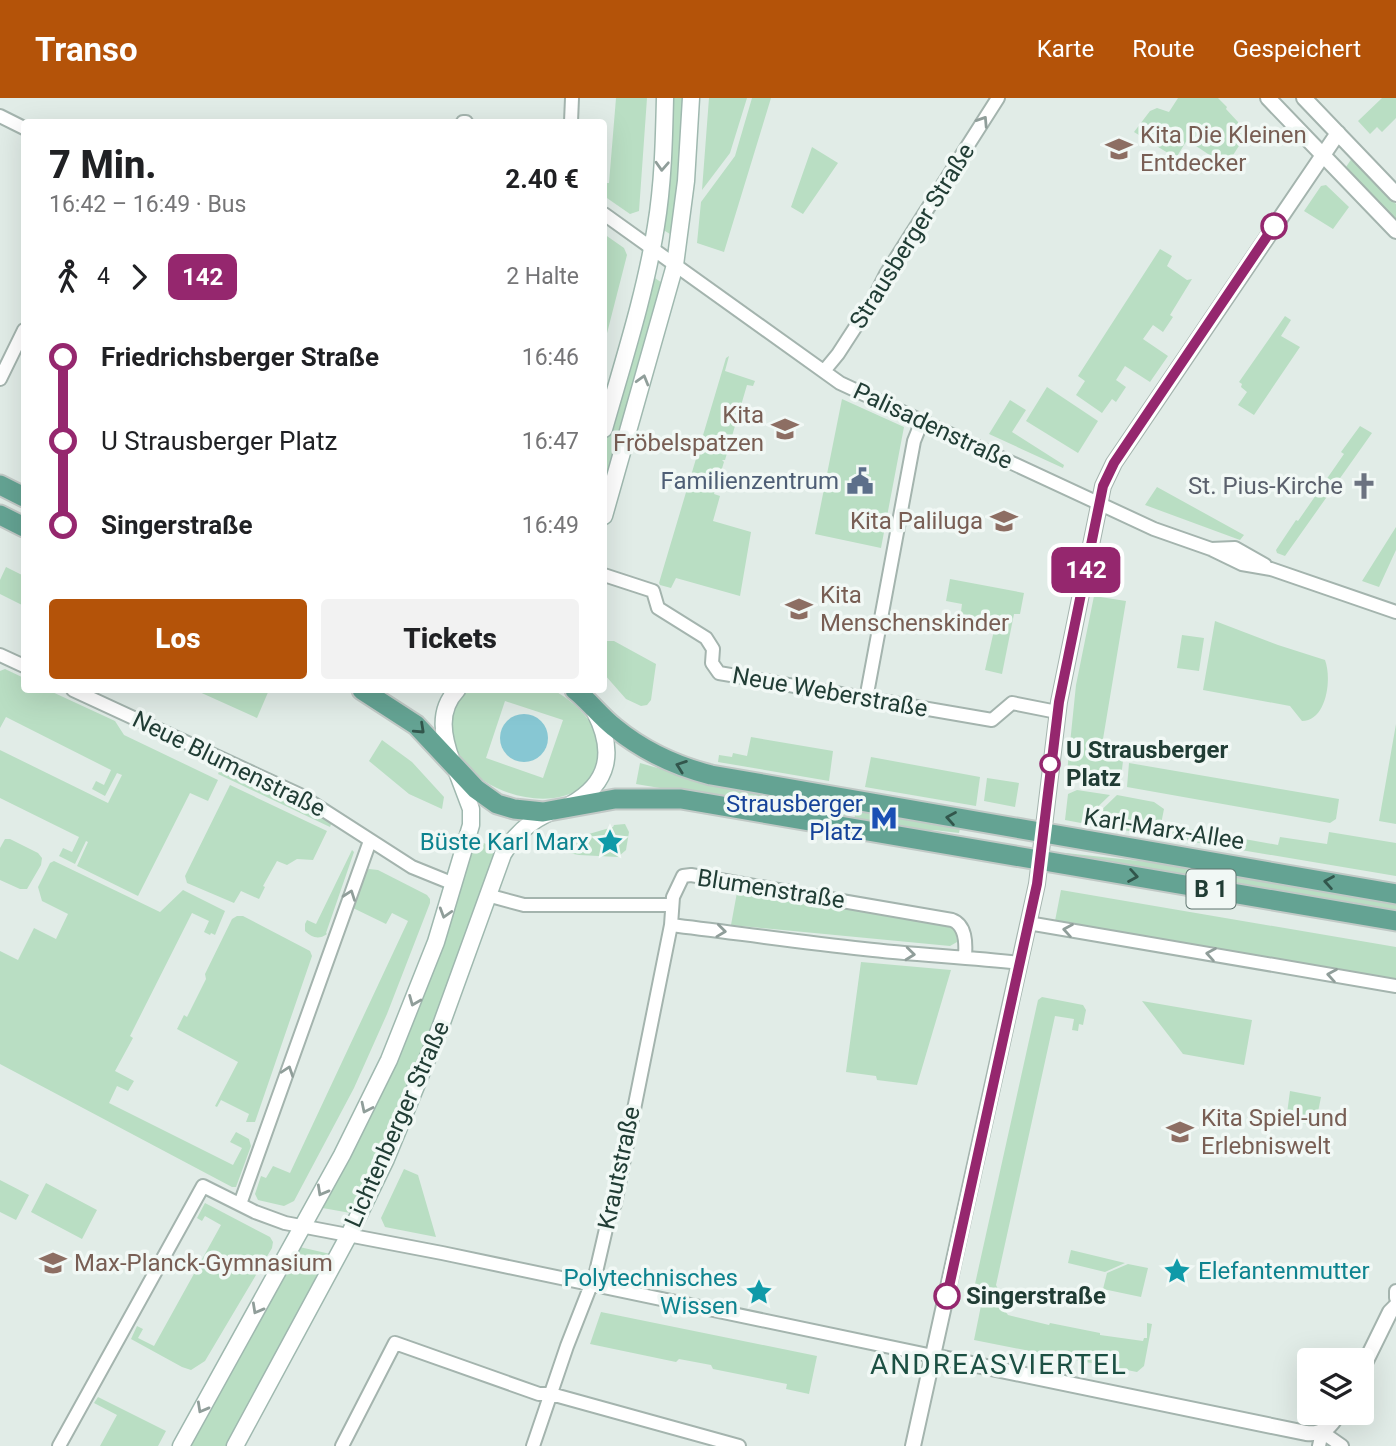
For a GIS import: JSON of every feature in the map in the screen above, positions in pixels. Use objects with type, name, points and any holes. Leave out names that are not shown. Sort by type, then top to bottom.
[{"type":"main road","points":[[607,419],[638,313],[652,248],[662,172],[665,98]]},
{"type":"main road","points":[[607,505],[675,265],[685,192],[691,98]]},
{"type":"main road","points":[[0,485],[21,496]]},
{"type":"main road","points":[[0,515],[21,526]]},
{"type":"main road","name":"B 1","points":[[367,693],[416,725],[476,789],[497,804],[530,811],[557,810]]},
{"type":"main road","points":[[453,764],[444,738],[443,721],[446,705],[455,693]]},
{"type":"main road","points":[[557,810],[588,794],[606,767],[605,734],[584,696]]},
{"type":"main road","name":"Karl-Marx-Allee","points":[[584,696],[639,746],[668,761],[711,775],[1396,894]]},
{"type":"main road","name":"Lichtenberger Straße","points":[[181,1446],[342,1155],[389,1060],[419,988],[469,838],[471,809],[453,764]]},
{"type":"main road","name":"Karl-Marx-Allee","points":[[557,810],[615,799],[650,797],[701,802],[1396,921]]},
{"type":"main road","name":"Lichtenberger Straße","points":[[235,1446],[349,1235],[386,1159],[419,1082],[503,854],[514,839],[541,816],[557,810]]},
{"type":"street","points":[[571,119],[572,98]]},
{"type":"street","name":"Strausberger Straße","points":[[824,371],[873,300],[881,282],[998,98]]},
{"type":"street","points":[[1268,98],[1396,231]]},
{"type":"street","points":[[1304,98],[1396,194]]},
{"type":"street","points":[[0,116],[21,126]]},
{"type":"street","points":[[913,1446],[1028,923],[1040,860],[1058,712],[1103,486],[1114,463],[1338,134]]},
{"type":"street","points":[[607,216],[675,265]]},
{"type":"street","name":"Palisadenstraße","points":[[675,265],[837,381],[1154,529],[1211,549],[1242,564],[1271,569],[1396,612]]},
{"type":"street","points":[[0,379],[20,349]]},
{"type":"street","points":[[866,699],[914,442],[922,421]]},
{"type":"street","name":"Neue Weberstraße","points":[[607,576],[653,591],[658,608],[706,638],[713,649],[712,663],[719,673],[992,720],[1012,703],[1058,712]]},
{"type":"street","points":[[0,655],[21,665]]},
{"type":"street","name":"Neue Blumenstraße","points":[[80,693],[303,796],[412,867],[454,884]]},
{"type":"street","points":[[240,1205],[370,842]]},
{"type":"street","name":"Blumenstraße","points":[[965,956],[966,945],[961,927],[958,922],[943,918],[691,875],[683,876],[671,905],[671,925],[864,949],[1020,963]]},
{"type":"street","points":[[487,895],[524,905],[671,905]]},
{"type":"street","points":[[1028,923],[1396,986]]},
{"type":"street","name":"Krautstraße","points":[[533,1446],[596,1272],[609,1216],[615,1204],[671,925]]},
{"type":"street","points":[[59,1446],[203,1186],[267,1216],[303,1226],[1314,1434],[1342,1446]]},
{"type":"street","points":[[1396,1290],[1396,1298]]},
{"type":"street","points":[[1373,1348],[1390,1312],[1396,1306]]},
{"type":"street","points":[[1377,1340],[1396,1331]]},
{"type":"street","points":[[342,1446],[395,1343],[539,1394],[551,1394],[738,1446]]},
{"type":"green space","points":[[616,98],[647,98],[639,211],[630,214],[607,198]]},
{"type":"green space","points":[[670,98],[686,98],[675,237],[660,228]]},
{"type":"green space","points":[[709,98],[747,98],[730,153],[702,190]]},
{"type":"green space","points":[[752,98],[771,98],[724,252],[697,243],[701,202],[735,156]]},
{"type":"green space","points":[[1178,98],[1218,98],[1238,122],[1238,126],[1249,135],[1244,138],[1226,166],[1187,140],[1176,158],[1134,132],[1150,111],[1157,108],[1169,112]]},
{"type":"green space","points":[[1382,98],[1396,98],[1396,118],[1382,132],[1377,127],[1370,134],[1358,121]]},
{"type":"green space","points":[[812,147],[838,163],[803,214],[791,207]]},
{"type":"green space","points":[[1352,158],[1396,204],[1396,224],[1344,170]]},
{"type":"green space","points":[[1326,185],[1349,207],[1333,229],[1304,211],[1321,186]]},
{"type":"green space","points":[[607,236],[624,248],[627,255],[607,333]]},
{"type":"green space","points":[[1160,249],[1172,256],[1167,266],[1187,280],[1192,279],[1163,332],[1153,325],[1143,339],[1168,356],[1150,382],[1125,366],[1116,380],[1126,387],[1116,402],[1112,399],[1102,413],[1076,395],[1085,381],[1078,376]]},
{"type":"green space","points":[[652,276],[665,285],[607,488],[607,438]]},
{"type":"green space","points":[[1285,316],[1291,320],[1281,336],[1300,347],[1254,415],[1238,405],[1247,392],[1239,382]]},
{"type":"green space","points":[[729,356],[725,371],[755,381],[753,386],[747,385],[725,460],[722,460],[724,462],[714,494],[720,496],[713,521],[751,532],[740,596],[676,578],[671,588],[659,583],[726,358]]},
{"type":"green space","points":[[1047,387],[1098,421],[1078,453],[1026,421]]},
{"type":"green space","name":"Familienzentrum","points":[[842,399],[904,427],[881,548],[815,534]]},
{"type":"green space","points":[[1010,400],[1026,410],[1012,432],[1064,465],[1063,468],[989,434]]},
{"type":"green space","points":[[1360,426],[1372,433],[1285,556],[1277,553],[1276,550],[1316,495],[1314,493],[1323,479],[1326,480],[1344,454],[1341,452]]},
{"type":"green space","points":[[1157,487],[1244,535],[1240,540],[1145,505]]},
{"type":"green space","points":[[1396,527],[1396,550],[1379,587],[1362,581]]},
{"type":"green space","points":[[6,567],[21,574],[21,604],[0,594],[0,580]]},
{"type":"green space","points":[[950,579],[1024,593],[1020,614],[1014,614],[1002,674],[985,670],[995,626],[960,619],[962,604],[946,601]]},
{"type":"green space","points":[[1094,596],[1126,601],[1100,757],[1123,761],[1120,786],[1071,779],[1067,773],[1076,685]]},
{"type":"green space","points":[[1215,621],[1325,660],[1328,677],[1326,697],[1317,714],[1302,721],[1290,706],[1203,690]]},
{"type":"green space","points":[[1182,635],[1204,638],[1199,671],[1177,668]]},
{"type":"green space","points":[[607,641],[614,641],[656,664],[651,700],[647,705],[641,706],[626,699],[607,677]]},
{"type":"green space","points":[[5,669],[21,677],[21,693],[54,693],[115,721],[124,735],[218,780],[208,801],[190,793],[138,896],[77,866],[88,842],[86,841],[75,864],[59,856],[63,848],[72,852],[79,837],[0,798],[0,750],[108,803],[122,775],[117,773],[105,796],[92,789],[96,781],[104,785],[111,770],[6,717],[0,728],[0,671]]},
{"type":"green space","points":[[202,693],[268,693],[257,718]]},
{"type":"green space","points":[[465,693],[558,693],[585,715],[595,732],[599,752],[591,777],[573,793],[548,799],[520,796],[493,786],[470,770],[455,748],[451,721],[457,703]],"holes":[[[505,701],[563,720],[543,778],[486,758]]]},
{"type":"green space","points":[[1396,724],[1396,824],[1379,821]]},
{"type":"green space","points":[[751,737],[833,751],[829,781],[718,762],[719,755],[732,757],[733,753],[747,756]]},
{"type":"green space","points":[[382,740],[412,762],[444,797],[442,809],[409,794],[369,761]]},
{"type":"green space","points":[[871,757],[980,777],[976,806],[865,787]]},
{"type":"green space","points":[[640,763],[704,781],[847,807],[845,819],[636,784]]},
{"type":"green space","points":[[1129,763],[1339,799],[1336,819],[1330,823],[1127,787]]},
{"type":"green space","points":[[222,765],[303,803],[332,822],[330,827],[218,774]]},
{"type":"green space","points":[[987,778],[1019,783],[1015,807],[984,801]]},
{"type":"green space","points":[[230,785],[327,831],[313,860],[297,859],[287,865],[277,861],[259,899],[241,891],[234,903],[187,883],[185,876]]},
{"type":"green space","points":[[1077,790],[1110,795],[1081,823],[1065,820],[1068,794]]},
{"type":"green space","points":[[1117,795],[1154,802],[1164,809],[1161,824],[1278,845],[1280,837],[1327,844],[1329,832],[1396,843],[1396,876],[1087,824]]},
{"type":"green space","points":[[856,808],[960,828],[959,833],[934,830],[915,832],[854,821]]},
{"type":"green space","points":[[625,824],[629,832],[626,850],[618,857],[579,855],[552,850],[553,844],[566,839]]},
{"type":"green space","points":[[5,839],[38,853],[42,858],[41,865],[27,889],[20,889],[0,880],[0,848]]},
{"type":"green space","points":[[476,840],[496,848],[440,1021],[356,1214],[317,1207],[462,876]]},
{"type":"green space","points":[[352,850],[354,852],[327,934],[313,937],[305,931],[305,924],[307,920],[316,924]]},
{"type":"green space","points":[[1066,853],[1185,866],[1396,901],[1396,914],[1066,858]]},
{"type":"green space","points":[[54,861],[160,912],[183,890],[225,911],[215,935],[204,932],[209,921],[192,913],[115,1071],[134,1081],[128,1091],[117,1086],[109,1103],[233,1165],[242,1148],[230,1142],[236,1132],[249,1139],[251,1146],[236,1187],[0,1064],[0,951],[18,960],[34,928],[56,939],[68,914],[42,901],[38,887],[50,863]]},
{"type":"green space","points":[[369,869],[378,870],[427,895],[430,903],[387,1014],[354,1088],[294,1201],[284,1206],[258,1200],[255,1194],[261,1176],[266,1178],[273,1166],[290,1173],[408,921],[392,913],[386,924],[353,908]]},
{"type":"green space","points":[[738,887],[950,923],[956,928],[957,942],[950,946],[731,925]]},
{"type":"green space","points":[[1061,890],[1396,947],[1396,979],[1055,921]]},
{"type":"green space","points":[[243,916],[310,951],[312,956],[255,1122],[246,1122],[249,1114],[221,1100],[217,1107],[215,1106],[238,1062],[177,1029],[184,1015],[187,1017],[232,919]]},
{"type":"green space","points":[[861,962],[951,970],[917,1085],[877,1080],[876,1076],[846,1072]]},
{"type":"green space","points":[[1042,997],[1083,1005],[1086,1010],[1083,1025],[1079,1024],[1078,1031],[1072,1030],[1074,1019],[1055,1016],[996,1285],[998,1289],[975,1284],[1038,1000]]},
{"type":"green space","points":[[1142,1001],[1252,1020],[1244,1065],[1183,1054]]},
{"type":"green space","points":[[1290,1091],[1321,1097],[1316,1122],[1312,1121],[1311,1125],[1286,1121]]},
{"type":"green space","points":[[404,1169],[418,1175],[436,1237],[385,1227],[381,1218]]},
{"type":"green space","points":[[0,1180],[29,1195],[16,1220],[0,1212]]},
{"type":"green space","points":[[46,1183],[97,1210],[82,1239],[31,1212]]},
{"type":"green space","points":[[205,1203],[270,1237],[273,1242],[272,1248],[205,1361],[191,1370],[131,1339],[137,1326],[143,1329],[138,1338],[154,1346],[221,1225],[205,1216],[202,1221],[197,1218]]},
{"type":"green space","points":[[295,1246],[335,1255],[229,1446],[185,1446]]},
{"type":"green space","points":[[1071,1250],[1125,1263],[1105,1272],[1068,1263]]},
{"type":"green space","points":[[1128,1264],[1148,1268],[1141,1297],[1103,1289],[1107,1273]]},
{"type":"green space","points":[[984,1291],[1011,1296],[1005,1311],[1008,1315],[1049,1325],[1050,1323],[1100,1335],[1143,1341],[1147,1338],[1147,1323],[1152,1324],[1144,1366],[1137,1372],[974,1340]]},
{"type":"green space","points":[[601,1312],[817,1356],[809,1394],[786,1389],[787,1384],[713,1369],[711,1365],[679,1359],[676,1362],[590,1344]]},
{"type":"green space","points":[[98,1397],[166,1431],[158,1446],[100,1446],[117,1415],[94,1403]]},
{"type":"water","points":[[524,714],[541,721],[548,738],[541,755],[524,762],[507,755],[500,738],[507,721]]},
{"type":"bus line","name":"142","points":[[947,1296],[1037,884],[1059,702],[1103,486],[1114,463],[1274,226]]},
{"type":"place","name":"Kita Die Kleinen Entdecker","points":[[1119,149]]},
{"type":"place","name":"Kita Fröbelspatzen","points":[[785,429]]},
{"type":"place","name":"Familienzentrum","points":[[860,481]]},
{"type":"place","name":"St. Pius-Kirche","points":[[1364,486]]},
{"type":"place","name":"Kita Paliluga","points":[[1004,521]]},
{"type":"place","name":"Kita Menschenskinder","points":[[799,609]]},
{"type":"place","name":"U Strausberger Platz","points":[[1050,764]]},
{"type":"place","name":"Strausberger Platz","points":[[884,818]]},
{"type":"place","name":"Büste Karl Marx","points":[[610,842]]},
{"type":"place","name":"Kita Spiel-und Erlebniswelt","points":[[1180,1132]]},
{"type":"place","name":"Max-Planck-Gymnasium","points":[[53,1263]]},
{"type":"place","name":"Elefantenmutter","points":[[1177,1271]]},
{"type":"place","name":"Polytechnisches Wissen","points":[[759,1292]]},
{"type":"place","name":"Singerstraße","points":[[947,1296]]},
{"type":"district","name":"ANDREASVIERTEL","points":[[999,1364]]}]
